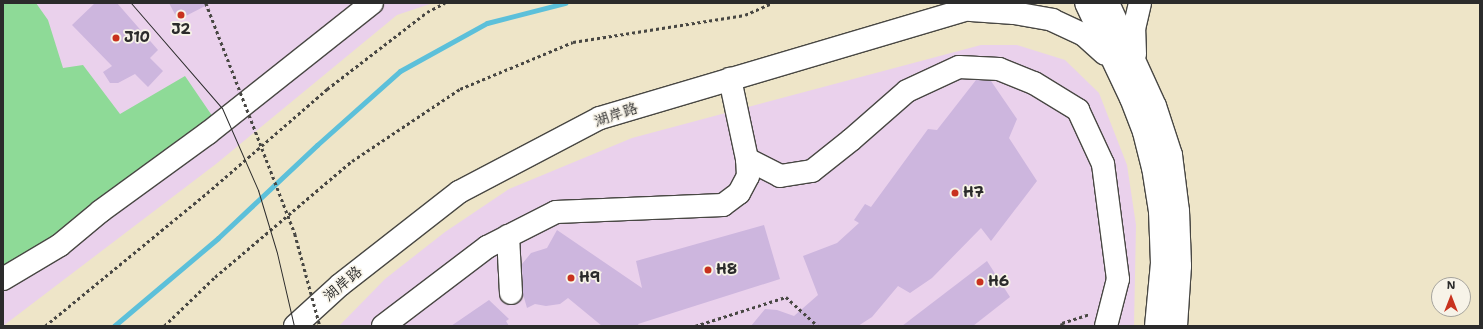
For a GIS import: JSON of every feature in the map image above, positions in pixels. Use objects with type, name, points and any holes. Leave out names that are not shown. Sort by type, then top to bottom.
[{"type":"street","points":[[3,279],[60,245],[101,212],[208,134],[372,3]]},
{"type":"street","name":"湖岸路","points":[[295,326],[340,285],[460,192],[600,118],[988,3]]},
{"type":"street","points":[[1086,3],[1127,67],[1155,106],[1171,155],[1178,211],[1180,266],[1176,326]]},
{"type":"street","points":[[1108,3],[1144,132],[1160,212],[1162,263],[1156,326]]},
{"type":"street","points":[[1127,67],[1140,3]]},
{"type":"street","points":[[964,10],[1014,13],[1058,22],[1084,35],[1127,67]]},
{"type":"street","points":[[747,159],[780,176],[812,171],[851,140],[907,91],[959,67],[999,69],[1034,82],[1078,110],[1103,164],[1118,279],[1108,316]]},
{"type":"street","points":[[383,326],[487,247],[556,212],[723,205],[739,193],[748,176],[747,159],[730,79]]},
{"type":"street","points":[[508,236],[511,293]]},
{"type":"path","points":[[206,3],[295,234],[320,326]]},
{"type":"path","points":[[45,326],[207,193],[327,89],[427,12],[445,3]]},
{"type":"path","points":[[164,326],[215,277],[352,160],[460,90],[573,42],[745,15],[772,3]]},
{"type":"path","points":[[695,326],[786,297],[818,326]]},
{"type":"path","points":[[1061,326],[1062,323],[1108,316]]},
{"type":"shaded area","points":[[3,3],[433,3],[397,15],[216,164],[3,326]]},
{"type":"shaded area","points":[[981,45],[1017,45],[1065,60],[1099,93],[1127,165],[1136,225],[1134,326],[339,326],[385,279],[445,232],[509,189],[632,138]]},
{"type":"green space","points":[[3,3],[36,3],[48,20],[63,68],[83,65],[120,114],[185,76],[215,120],[29,255],[3,270]]},
{"type":"building","name":"J10","points":[[95,3],[117,3],[158,50],[150,58],[163,71],[148,87],[135,74],[118,83],[110,83],[103,72],[112,66],[72,25]]},
{"type":"building","name":"J2","points":[[169,3],[211,3],[178,20]]},
{"type":"building","name":"H7","points":[[976,80],[991,81],[1017,119],[1009,138],[1037,181],[991,241],[981,228],[932,278],[910,293],[898,286],[872,317],[858,326],[751,326],[765,309],[777,310],[794,316],[818,295],[803,256],[837,243],[859,223],[854,220],[865,204],[871,207],[928,129],[937,130]]},
{"type":"building","name":"H8","points":[[764,225],[780,279],[638,324],[639,326],[602,326],[568,298],[560,304],[546,306],[535,304],[527,308],[523,294],[522,264],[531,253],[547,248],[557,230],[642,288],[636,261]]},
{"type":"building","name":"H6","points":[[987,261],[1010,297],[973,326],[902,326]]},
{"type":"building","points":[[489,300],[509,319],[506,321],[509,326],[451,326]]},
{"type":"waterway","points":[[114,326],[218,238],[317,145],[400,71],[487,23],[565,3]]},
{"type":"tram line","points":[[131,3],[222,108],[258,190],[277,253],[294,326]]},
{"type":"place","name":"J2","points":[[181,15]]},
{"type":"place","name":"J10","points":[[116,38]]},
{"type":"place","name":"H7","points":[[955,193]]},
{"type":"place","name":"H8","points":[[708,270]]},
{"type":"place","name":"H9","points":[[571,278]]},
{"type":"place","name":"H6","points":[[980,282]]}]
